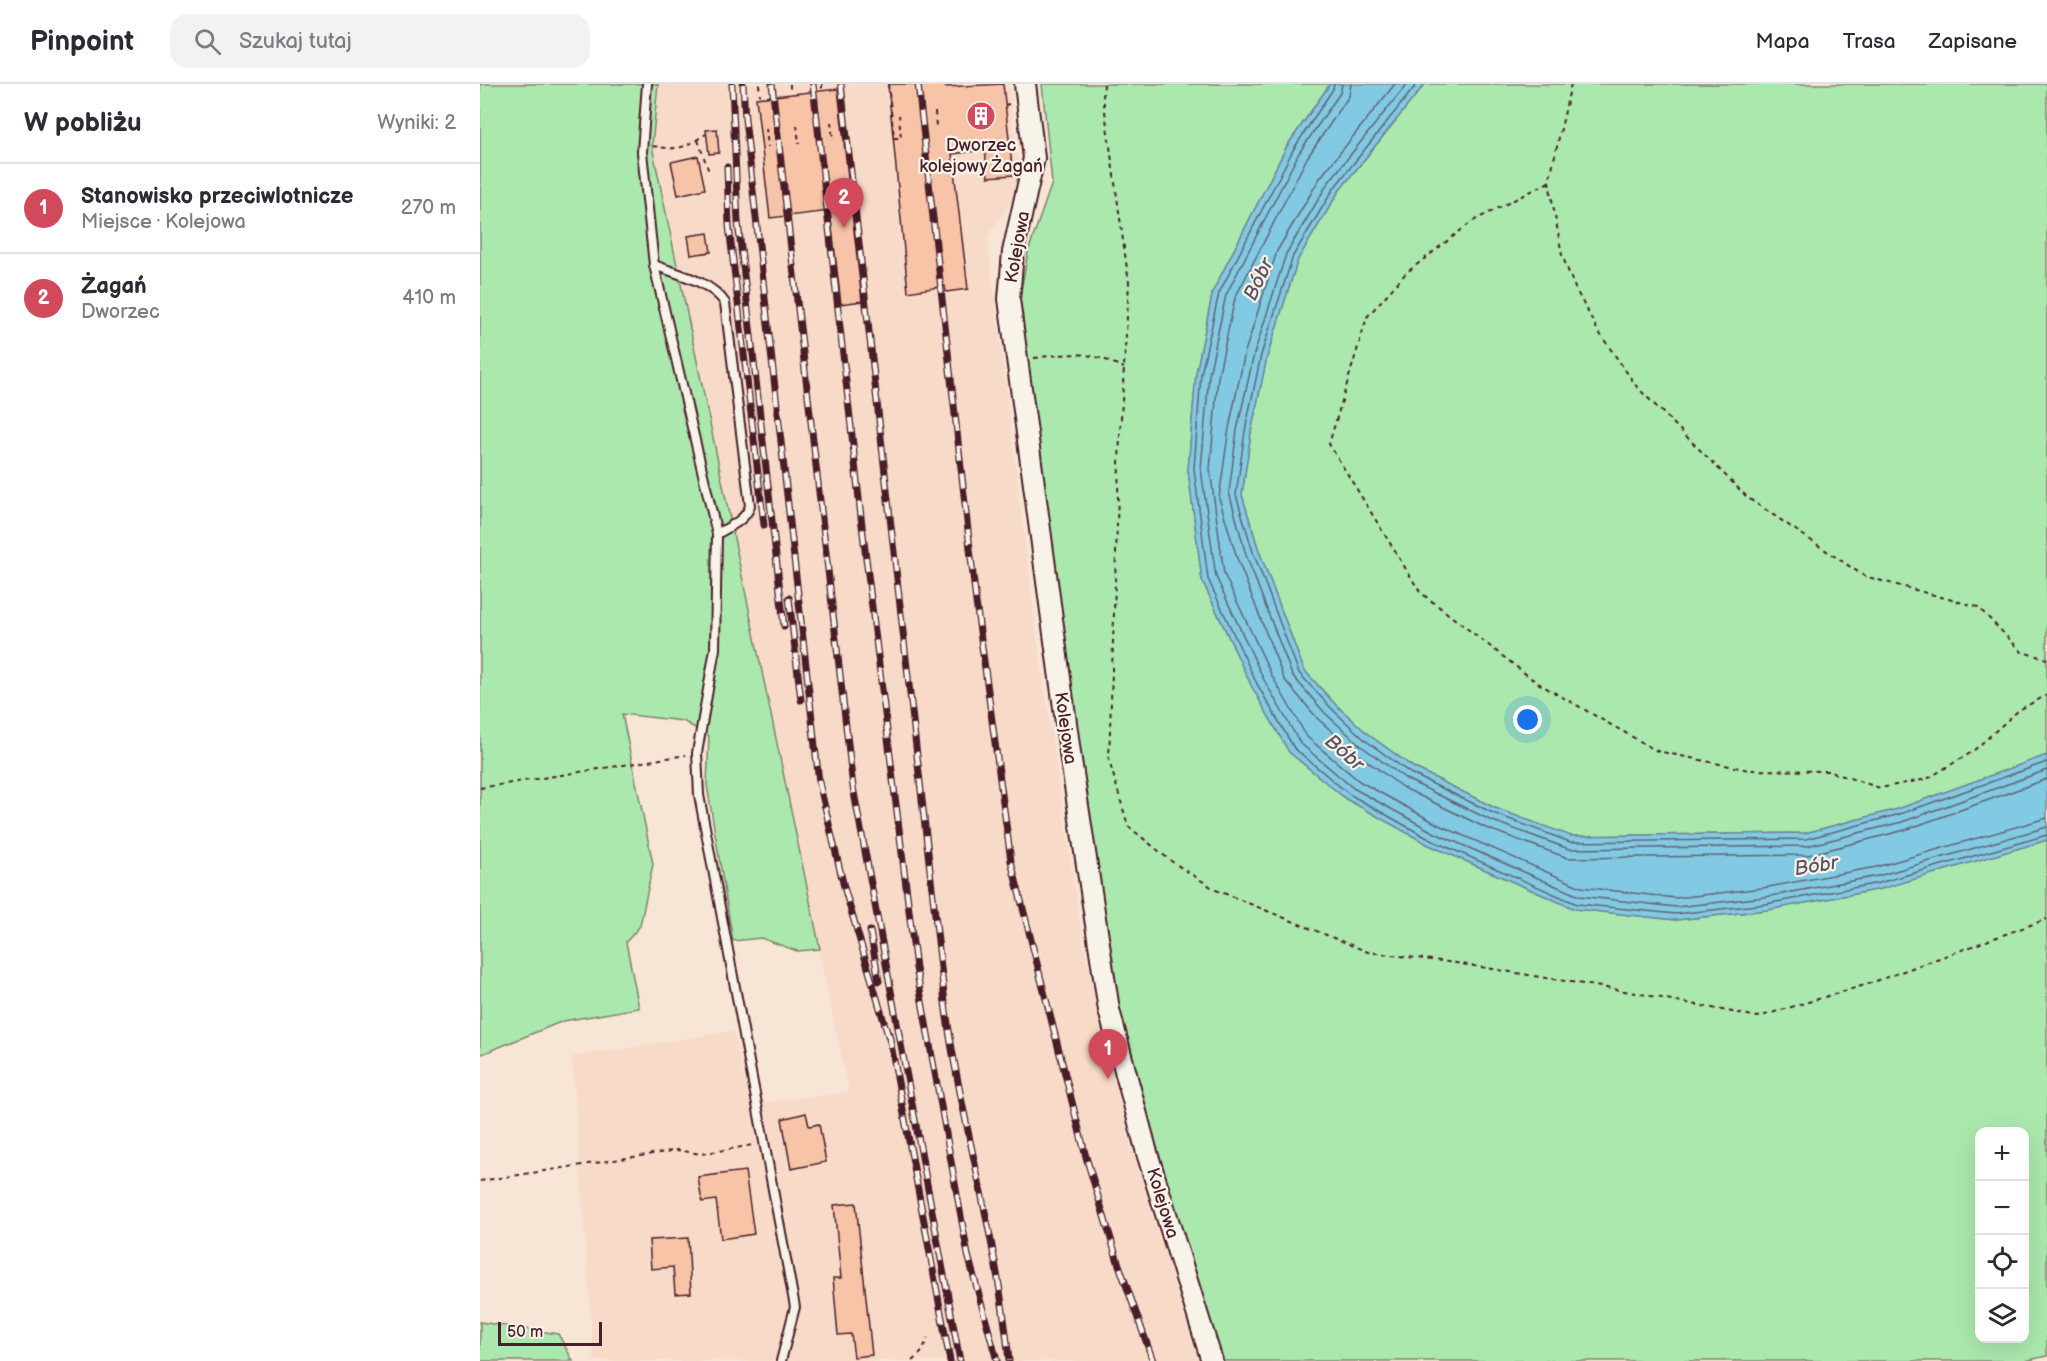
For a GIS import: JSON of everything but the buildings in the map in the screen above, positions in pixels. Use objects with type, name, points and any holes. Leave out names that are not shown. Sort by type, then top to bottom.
[{"type":"street","name":"Kolejowa","points":[[1025,84],[1034,158],[1013,252],[1009,299],[1071,760],[1110,1010],[1147,1153],[1212,1361]]},
{"type":"lane","points":[[647,84],[643,144],[654,265],[717,534],[715,649],[697,753],[699,795],[795,1307],[781,1361]]},
{"type":"lane","points":[[654,265],[708,286],[719,293],[725,303],[750,506],[747,514],[741,520],[717,534]]},
{"type":"path","points":[[759,84],[760,96]]},
{"type":"path","points":[[790,84],[790,93]]},
{"type":"path","points":[[822,84],[822,89]]},
{"type":"path","points":[[888,84],[894,138],[901,138],[899,115]]},
{"type":"path","points":[[1104,84],[1103,98],[1129,283],[1109,760],[1128,826],[1171,861],[1216,890],[1368,952],[1456,963],[1631,992],[1758,1017],[1865,985],[2047,919]]},
{"type":"path","points":[[1571,84],[1549,182],[1562,255],[1575,288],[1598,331],[1637,387],[1748,498],[1864,576],[1978,607],[2022,652],[2047,659]]},
{"type":"path","points":[[935,112],[936,127]]},
{"type":"path","points":[[831,122],[833,140]]},
{"type":"path","points":[[797,125],[799,144]]},
{"type":"path","points":[[766,128],[768,147]]},
{"type":"path","points":[[643,144],[673,150],[685,148],[706,134]]},
{"type":"path","points":[[698,140],[709,172]]},
{"type":"path","points":[[1549,182],[1473,221],[1407,273],[1367,316],[1329,444],[1420,592],[1536,682],[1657,751],[1749,770],[1828,771],[1880,788],[1927,779],[1972,752],[2019,710],[2047,695]]},
{"type":"path","points":[[1034,358],[1078,353],[1099,356],[1124,368]]},
{"type":"path","points":[[480,788],[697,753]]},
{"type":"path","points":[[480,1181],[678,1150],[700,1154],[764,1143]]},
{"type":"path","points":[[912,1361],[921,1353],[928,1338]]},
{"type":"shaded area","points":[[653,84],[1009,84],[1021,188],[987,237],[1038,646],[1083,942],[1111,1068],[1132,1149],[1199,1361],[594,1361],[572,1057],[733,1031],[750,1104],[849,1092],[649,159]]},
{"type":"green space","points":[[480,84],[658,84],[652,146],[820,949],[797,951],[761,938],[733,941],[707,785],[709,736],[683,721],[622,714],[653,864],[640,926],[626,942],[639,1008],[563,1021],[480,1055]]},
{"type":"green space","points":[[1042,84],[1330,84],[1287,146],[1213,291],[1196,373],[1188,470],[1202,580],[1252,687],[1289,752],[1346,799],[1429,845],[1575,909],[1676,920],[1767,910],[1881,889],[2047,840],[2047,1356],[2025,1361],[1223,1361],[1151,1139],[1127,1049],[1086,835],[1051,580],[1020,324],[1020,296],[1028,252],[1052,183]]},
{"type":"green space","points":[[1425,84],[2047,84],[2047,755],[1898,809],[1805,833],[1570,836],[1495,808],[1413,767],[1369,735],[1335,704],[1304,670],[1259,551],[1242,495],[1251,432],[1267,357],[1298,259],[1339,191]]},
{"type":"green space","points":[[480,1322],[558,1334],[573,1361],[480,1361]]},
{"type":"water","name":"Bóbr","points":[[1330,84],[1425,84],[1339,191],[1298,259],[1267,357],[1251,432],[1242,495],[1259,551],[1304,670],[1335,704],[1369,735],[1413,767],[1495,808],[1571,836],[1805,833],[1898,809],[2047,755],[2047,840],[1881,889],[1767,910],[1676,920],[1575,909],[1429,845],[1346,799],[1289,752],[1252,687],[1202,580],[1188,470],[1196,373],[1213,291],[1287,146]]},
{"type":"railway","points":[[732,84],[738,222],[784,626]]},
{"type":"railway","points":[[743,84],[745,119],[819,782],[844,887],[890,1042]]},
{"type":"railway","points":[[772,84],[853,787],[960,1361]]},
{"type":"railway","points":[[813,84],[861,517],[916,968],[968,1255],[997,1361]]},
{"type":"railway","points":[[841,84],[945,1003],[960,1093],[997,1271],[1009,1361]]},
{"type":"railway","points":[[918,84],[976,602],[1011,861],[1086,1157],[1118,1262],[1153,1361]]},
{"type":"railway","points":[[727,167],[729,226],[764,525]]},
{"type":"railway","points":[[789,598],[801,700]]},
{"type":"railway","points":[[870,931],[879,981]]},
{"type":"railway","points":[[889,1034],[950,1361]]},
{"type":"place","name":"Dworzec kolejowy Żagań","points":[[981,116]]},
{"type":"place","name":"Żagań","points":[[844,228]]},
{"type":"place","name":"Stanowisko przeciwlotnicze","points":[[1108,1079]]}]
